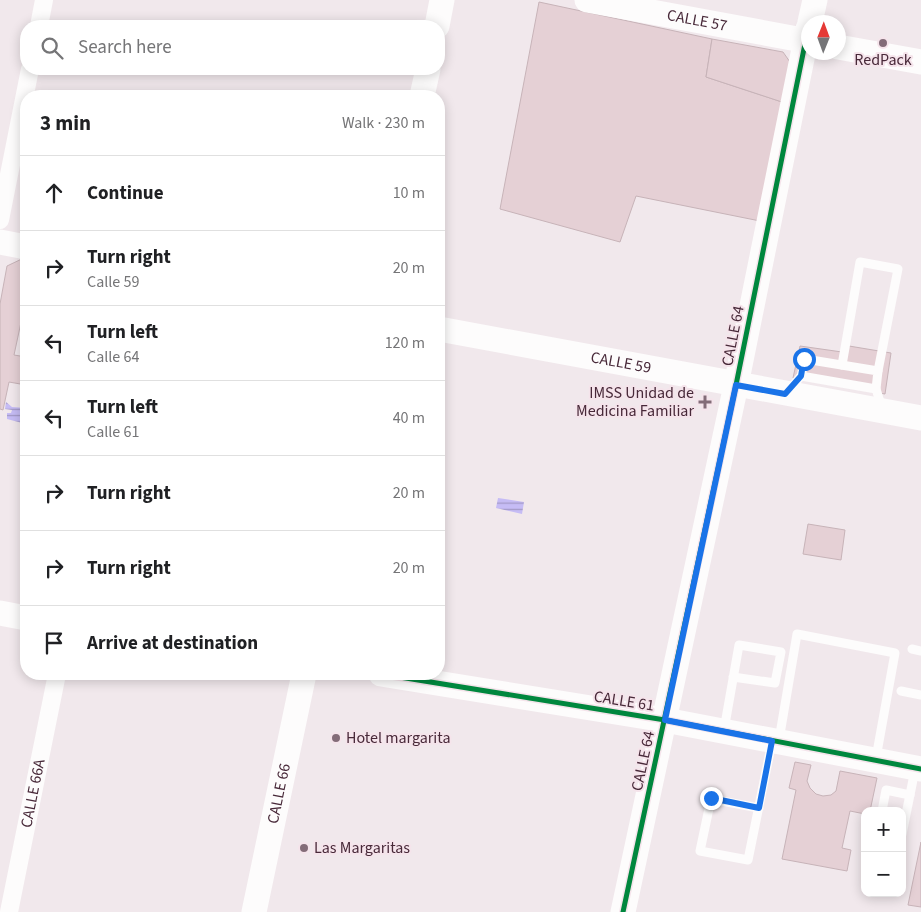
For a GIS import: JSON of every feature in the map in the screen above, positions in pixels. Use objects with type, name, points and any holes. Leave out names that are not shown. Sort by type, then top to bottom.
[{"type":"street","points":[[39,20],[44,0]]},
{"type":"street","points":[[438,20],[442,0]]},
{"type":"street","name":"CALLE 57","points":[[586,0],[801,32]]},
{"type":"street","name":"CALLE 64","points":[[812,15],[815,0]]},
{"type":"street","points":[[846,48],[921,61]]},
{"type":"street","name":"CALLE 64","points":[[623,912],[736,385],[802,60]]},
{"type":"street","points":[[26,90],[29,75]]},
{"type":"street","points":[[423,90],[427,75]]},
{"type":"street","points":[[0,220],[20,119]]},
{"type":"street","points":[[0,242],[20,246]]},
{"type":"street","name":"CALLE 59","points":[[445,330],[736,385],[793,385],[880,400],[921,418]]},
{"type":"street","points":[[0,614],[20,617]]},
{"type":"street","name":"CALLE 66A","points":[[9,912],[56,680]]},
{"type":"street","name":"CALLE 66","points":[[254,912],[303,680]]},
{"type":"street","name":"CALLE 61","points":[[418,680],[665,720],[918,769]]},
{"type":"lane","points":[[842,365],[860,262],[898,268],[878,371],[880,400]]},
{"type":"lane","points":[[793,385],[804,359],[878,371]]},
{"type":"lane","points":[[759,808],[711,798],[700,851],[748,860],[797,634],[895,654],[875,761]]},
{"type":"lane","points":[[724,731],[733,677],[739,646],[781,652],[775,683],[733,677]]},
{"type":"lane","points":[[901,691],[921,695]]},
{"type":"lane","points":[[906,814],[918,769]]},
{"type":"lane","points":[[883,807],[886,790],[910,795]]},
{"type":"shaded area","points":[[6,402],[12,407],[20,408],[20,422],[7,419],[7,413],[11,413],[12,410],[5,409]]},
{"type":"shaded area","points":[[498,498],[524,502],[522,514],[496,508]]},
{"type":"building","points":[[539,2],[712,39],[706,77],[782,102],[760,221],[636,196],[620,242],[500,209]]},
{"type":"building","points":[[712,39],[783,52],[790,62],[782,102],[706,77]]},
{"type":"building","points":[[20,260],[20,327],[14,355],[20,356],[20,384],[9,382],[3,410],[0,409],[0,304],[7,266]]},
{"type":"building","points":[[843,345],[891,353],[885,394],[793,378],[800,346],[842,352]]},
{"type":"building","points":[[808,524],[845,530],[841,560],[803,554]]},
{"type":"building","points":[[795,762],[811,765],[807,781],[810,788],[816,794],[823,796],[831,795],[836,791],[840,771],[877,778],[871,807],[861,807],[861,813],[850,811],[842,848],[851,850],[847,871],[782,859],[796,790],[789,788]]},
{"type":"building","points":[[921,842],[921,907],[908,905]]},
{"type":"cycle path","points":[[623,912],[736,385],[802,60]]},
{"type":"cycle path","points":[[418,680],[665,720],[921,769]]},
{"type":"place","name":"RedPack","points":[[883,43]]},
{"type":"place","name":"IMSS Unidad de Medicina Familiar","points":[[705,402]]},
{"type":"place","name":"Hotel margarita","points":[[336,738]]},
{"type":"place","name":"Las Margaritas","points":[[304,848]]},
{"type":"route","points":[[711,798],[759,808],[772,741],[665,720],[736,385],[785,394],[801,376],[804,359]]}]
